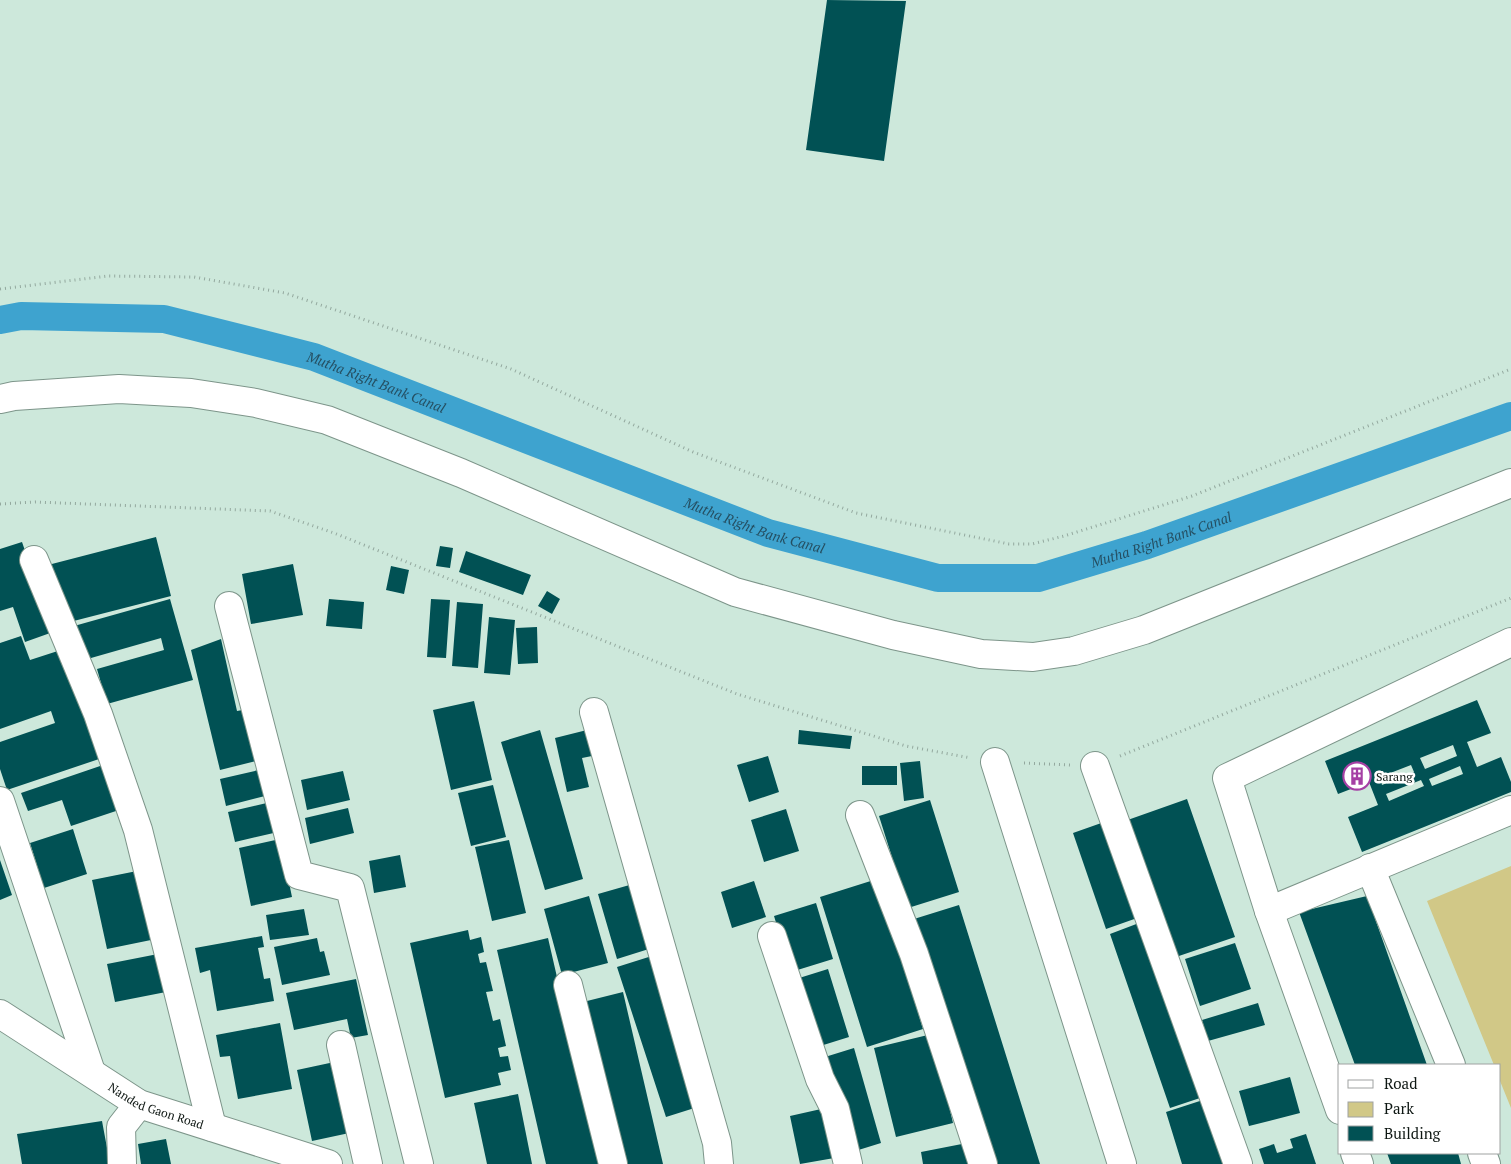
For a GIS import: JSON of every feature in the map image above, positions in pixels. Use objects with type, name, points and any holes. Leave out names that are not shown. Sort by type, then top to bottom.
[{"type":"street","points":[[0,399],[14,396],[119,389],[191,393],[256,403],[327,420],[461,473],[736,592],[893,635],[981,654],[1033,657],[1074,651],[1144,630],[1511,483]]},
{"type":"street","points":[[34,560],[98,714],[138,830],[212,1127]]},
{"type":"street","points":[[229,606],[299,875],[350,888],[419,1164]]},
{"type":"street","points":[[1338,1104],[1269,911],[1227,778],[1511,642]]},
{"type":"street","points":[[594,712],[717,1143],[719,1164]]},
{"type":"street","points":[[995,762],[1122,1164]]},
{"type":"street","points":[[1095,766],[1238,1164]]},
{"type":"street","points":[[0,801],[91,1072]]},
{"type":"street","points":[[1269,911],[1511,810]]},
{"type":"street","points":[[860,815],[914,954],[983,1164]]},
{"type":"street","points":[[1370,868],[1451,1064]]},
{"type":"street","points":[[772,936],[820,1079],[835,1110],[848,1164]]},
{"type":"street","points":[[568,985],[613,1164]]},
{"type":"street","name":"Nanded Gaon Road","points":[[0,1014],[139,1104],[212,1127],[288,1157],[328,1164]]},
{"type":"street","points":[[341,1045],[368,1164]]},
{"type":"street","points":[[122,1164],[121,1127],[139,1104]]},
{"type":"path","points":[[0,289],[108,276],[127,276],[194,277],[285,292],[511,369],[693,452],[856,512],[1009,544],[1032,544],[1064,536],[1192,496],[1511,370]]},
{"type":"path","points":[[0,504],[35,502],[270,511],[334,533],[737,694],[906,746],[995,762],[1095,766],[1511,598]]},
{"type":"green space","points":[[1511,866],[1511,1108],[1501,1083],[1501,1064],[1494,1064],[1427,901]]},
{"type":"building","points":[[827,0],[906,1],[884,161],[806,150]]},
{"type":"building","points":[[156,537],[171,596],[62,624],[48,565]]},
{"type":"building","points":[[22,542],[53,632],[25,642],[13,607],[0,611],[0,549]]},
{"type":"building","points":[[440,546],[453,548],[450,568],[436,566]]},
{"type":"building","points":[[466,551],[531,575],[523,595],[459,572]]},
{"type":"building","points":[[293,564],[303,615],[251,624],[242,574]]},
{"type":"building","points":[[391,566],[409,570],[404,594],[386,590]]},
{"type":"building","points":[[547,591],[560,599],[552,614],[538,606]]},
{"type":"building","points":[[170,599],[193,680],[107,704],[97,669],[164,650],[161,638],[77,662],[67,628]]},
{"type":"building","points":[[329,599],[364,602],[362,629],[326,626]]},
{"type":"building","points":[[431,599],[450,600],[446,658],[427,657]]},
{"type":"building","points":[[457,602],[483,604],[478,668],[452,666]]},
{"type":"building","points":[[489,617],[515,620],[510,675],[484,673]]},
{"type":"building","points":[[537,627],[538,663],[518,664],[516,628]]},
{"type":"building","points":[[21,636],[30,660],[64,649],[102,758],[7,790],[0,769],[0,742],[55,723],[51,711],[0,729],[0,643]]},
{"type":"building","points":[[221,639],[237,711],[248,709],[260,760],[220,770],[191,650]]},
{"type":"building","name":"Sarang","points":[[1477,700],[1491,733],[1467,742],[1477,767],[1501,757],[1511,782],[1511,792],[1362,852],[1348,817],[1378,805],[1369,782],[1338,794],[1325,761]],"holes":[[[1453,745],[1457,756],[1425,769],[1420,758]],[[1411,765],[1414,772],[1382,785],[1380,777]],[[1460,766],[1463,774],[1432,786],[1429,779]],[[1421,780],[1424,786],[1389,801],[1386,794]]]},
{"type":"building","points":[[474,701],[492,780],[451,790],[433,710]]},
{"type":"building","points":[[591,729],[597,755],[582,758],[589,787],[567,792],[555,738]]},
{"type":"building","points":[[540,730],[583,879],[545,890],[501,742]]},
{"type":"building","points":[[799,730],[852,736],[850,749],[798,744]]},
{"type":"building","points":[[768,756],[779,792],[749,802],[737,765]]},
{"type":"building","points":[[920,761],[924,798],[904,801],[900,763]]},
{"type":"building","points":[[106,764],[122,809],[71,826],[62,800],[28,811],[21,793]]},
{"type":"building","points":[[862,766],[897,766],[897,785],[862,785]]},
{"type":"building","points":[[263,769],[269,795],[226,806],[220,779]]},
{"type":"building","points":[[343,771],[350,800],[307,810],[301,780]]},
{"type":"building","points":[[493,785],[506,837],[471,846],[458,793]]},
{"type":"building","points":[[1187,799],[1235,937],[1170,959],[1122,822]]},
{"type":"building","points":[[930,800],[959,892],[908,908],[879,816]]},
{"type":"building","points":[[271,802],[278,832],[235,842],[228,812]]},
{"type":"building","points":[[348,808],[354,833],[310,844],[305,818]]},
{"type":"building","points":[[786,809],[799,851],[764,862],[751,820]]},
{"type":"building","points":[[1107,821],[1140,917],[1106,929],[1073,833]]},
{"type":"building","points":[[73,829],[87,874],[44,888],[30,843]]},
{"type":"building","points":[[280,839],[292,897],[251,906],[239,848]]},
{"type":"building","points":[[509,840],[526,913],[492,921],[475,847]]},
{"type":"building","points":[[400,855],[406,887],[374,893],[369,861]]},
{"type":"building","points":[[0,860],[12,895],[0,900]]},
{"type":"building","points":[[137,871],[151,940],[107,949],[92,880]]},
{"type":"building","points":[[877,879],[923,1029],[867,1047],[820,897]]},
{"type":"building","points":[[754,881],[766,917],[732,928],[721,892]]},
{"type":"building","points":[[633,884],[652,948],[617,959],[598,894]]},
{"type":"building","points":[[589,896],[608,963],[562,975],[544,909]]},
{"type":"building","points":[[1367,896],[1427,1064],[1355,1064],[1299,912]]},
{"type":"building","points":[[816,903],[833,959],[791,972],[774,916]]},
{"type":"building","points":[[959,905],[1040,1164],[991,1164],[914,919]]},
{"type":"building","points":[[304,909],[309,935],[270,940],[266,915]]},
{"type":"building","points":[[1139,923],[1200,1098],[1170,1108],[1110,934]]},
{"type":"building","points":[[468,930],[470,940],[481,937],[484,952],[478,954],[480,963],[486,962],[493,991],[486,992],[493,1021],[500,1019],[506,1046],[498,1048],[500,1057],[508,1056],[511,1070],[498,1073],[501,1085],[445,1098],[410,943]]},
{"type":"building","points":[[262,936],[264,947],[258,948],[264,979],[270,978],[274,1001],[217,1011],[210,970],[200,973],[195,948]]},
{"type":"building","points":[[317,938],[320,952],[324,951],[330,975],[282,985],[274,947]]},
{"type":"building","points":[[548,938],[600,1164],[546,1164],[497,950]]},
{"type":"building","points":[[1235,943],[1251,989],[1200,1006],[1185,959]]},
{"type":"building","points":[[158,954],[166,992],[115,1002],[107,964]]},
{"type":"building","points":[[655,955],[704,1105],[666,1117],[617,967]]},
{"type":"building","points":[[828,969],[849,1037],[817,1047],[796,979]]},
{"type":"building","points":[[356,979],[368,1035],[351,1038],[347,1019],[294,1030],[286,993]]},
{"type":"building","points":[[623,992],[663,1164],[617,1164],[579,1003]]},
{"type":"building","points":[[1258,1003],[1265,1025],[1208,1041],[1202,1020]]},
{"type":"building","points":[[280,1023],[292,1089],[238,1099],[230,1056],[220,1057],[216,1035]]},
{"type":"building","points":[[932,1034],[953,1123],[896,1137],[874,1048]]},
{"type":"building","points":[[854,1048],[881,1143],[852,1152],[825,1057]]},
{"type":"building","points":[[339,1061],[354,1132],[312,1141],[297,1070]]},
{"type":"building","points":[[1290,1077],[1300,1113],[1249,1126],[1239,1091]]},
{"type":"building","points":[[518,1094],[532,1164],[487,1164],[474,1103]]},
{"type":"building","points":[[1206,1099],[1227,1164],[1182,1164],[1166,1112]]},
{"type":"building","points":[[830,1107],[840,1157],[800,1164],[790,1116]]},
{"type":"building","points":[[102,1121],[110,1164],[22,1164],[17,1134]]},
{"type":"building","points":[[1306,1134],[1316,1164],[1264,1164],[1259,1149],[1274,1144],[1277,1153],[1293,1148],[1290,1139]]},
{"type":"building","points":[[166,1139],[171,1164],[141,1164],[138,1144]]},
{"type":"building","points":[[967,1143],[972,1164],[923,1164],[921,1152]]},
{"type":"building","points":[[1387,1154],[1458,1154],[1461,1164],[1391,1164]]},
{"type":"waterway","name":"Mutha Right Bank Canal","points":[[0,320],[21,316],[164,319],[314,357],[768,533],[938,578],[1038,578],[1147,545],[1511,416]]},
{"type":"place","name":"Sarang","points":[[1357,776]]}]
